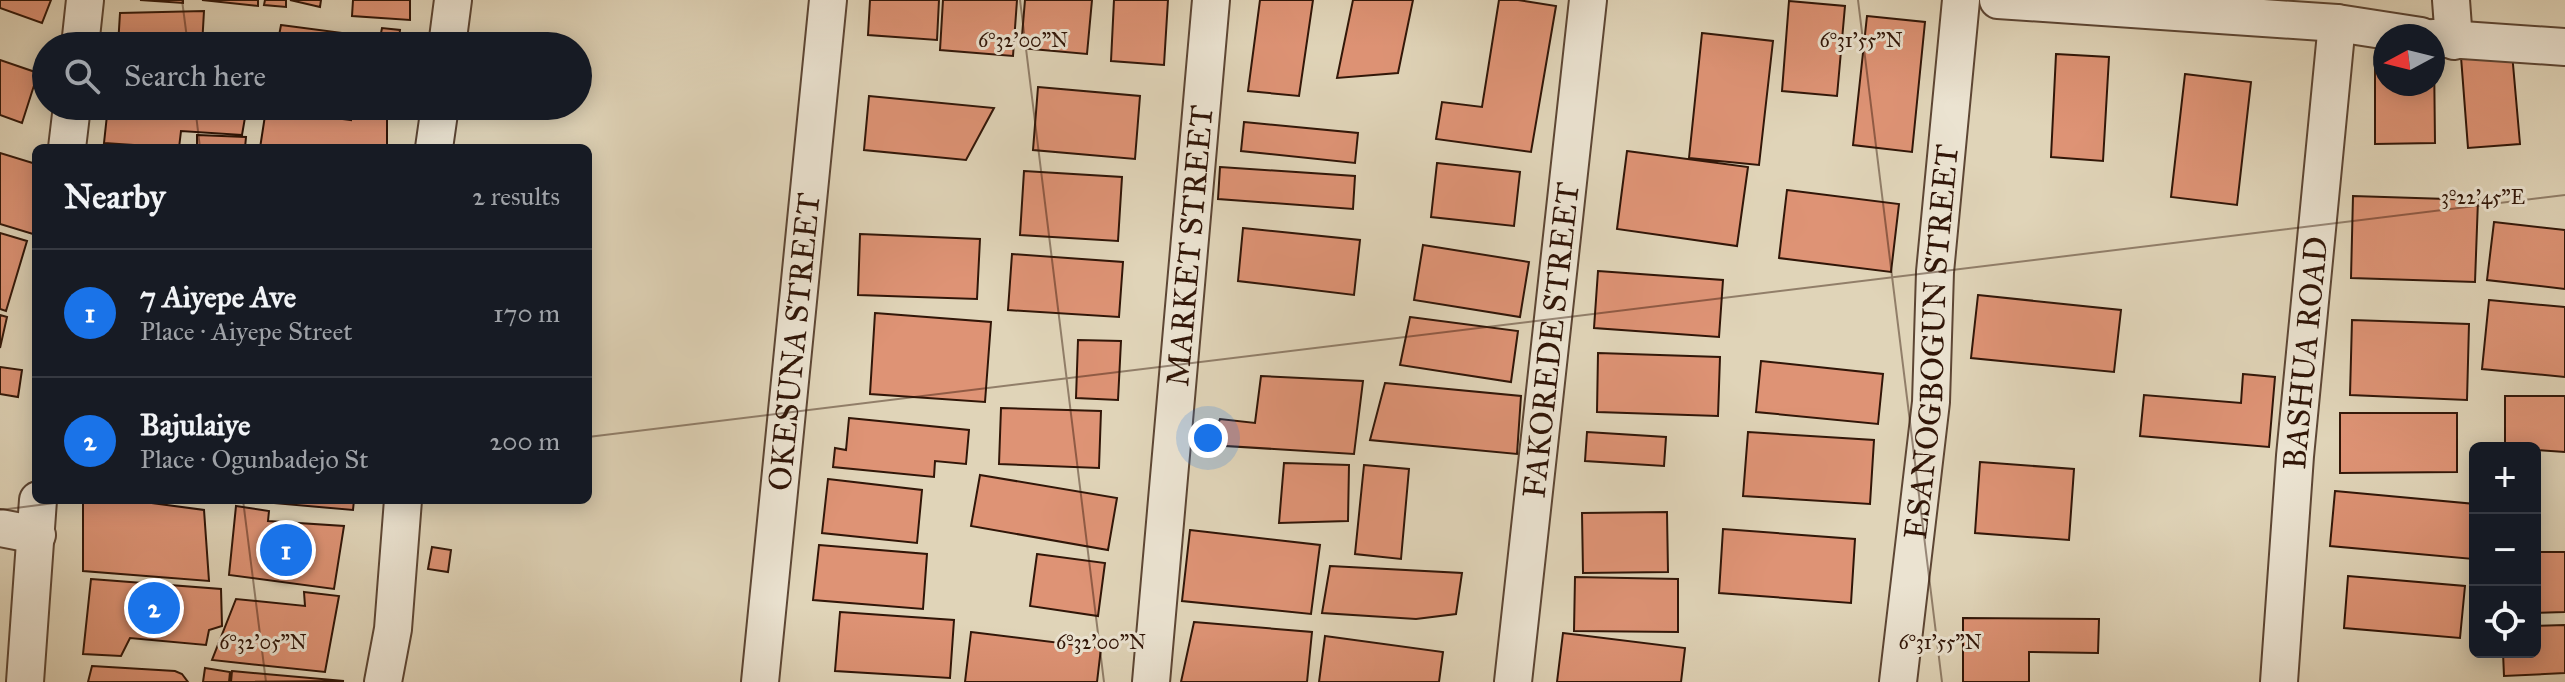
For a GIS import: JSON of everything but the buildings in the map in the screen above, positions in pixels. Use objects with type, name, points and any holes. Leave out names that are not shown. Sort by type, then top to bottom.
[{"type":"street","points":[[82,32],[85,0]]},
{"type":"street","points":[[449,32],[453,0]]},
{"type":"street","name":"OKESUNA STREET","points":[[760,682],[828,0]]},
{"type":"street","name":"MARKET STREET","points":[[1151,682],[1211,0]]},
{"type":"street","name":"FAKOREDE STREET","points":[[1513,682],[1588,0]]},
{"type":"street","name":"ESANOGBOGUN STREET","points":[[1898,682],[1931,402],[1935,272],[1961,0]]},
{"type":"street","points":[[1998,0],[2337,23],[2373,28]]},
{"type":"street","points":[[2442,24],[2451,0]]},
{"type":"street","name":"BASHUA ROAD","points":[[2279,682],[2295,456],[2337,23]]},
{"type":"street","points":[[2445,39],[2565,47]]},
{"type":"street","points":[[67,144],[70,120]]},
{"type":"street","points":[[435,144],[438,120]]},
{"type":"street","points":[[383,682],[393,629],[403,504]]},
{"type":"street","points":[[0,528],[37,518],[25,682]]},
{"type":"place","name":"7 Aiyepe Ave","points":[[286,550]]},
{"type":"place","name":"Bajulaiye","points":[[154,608]]}]
